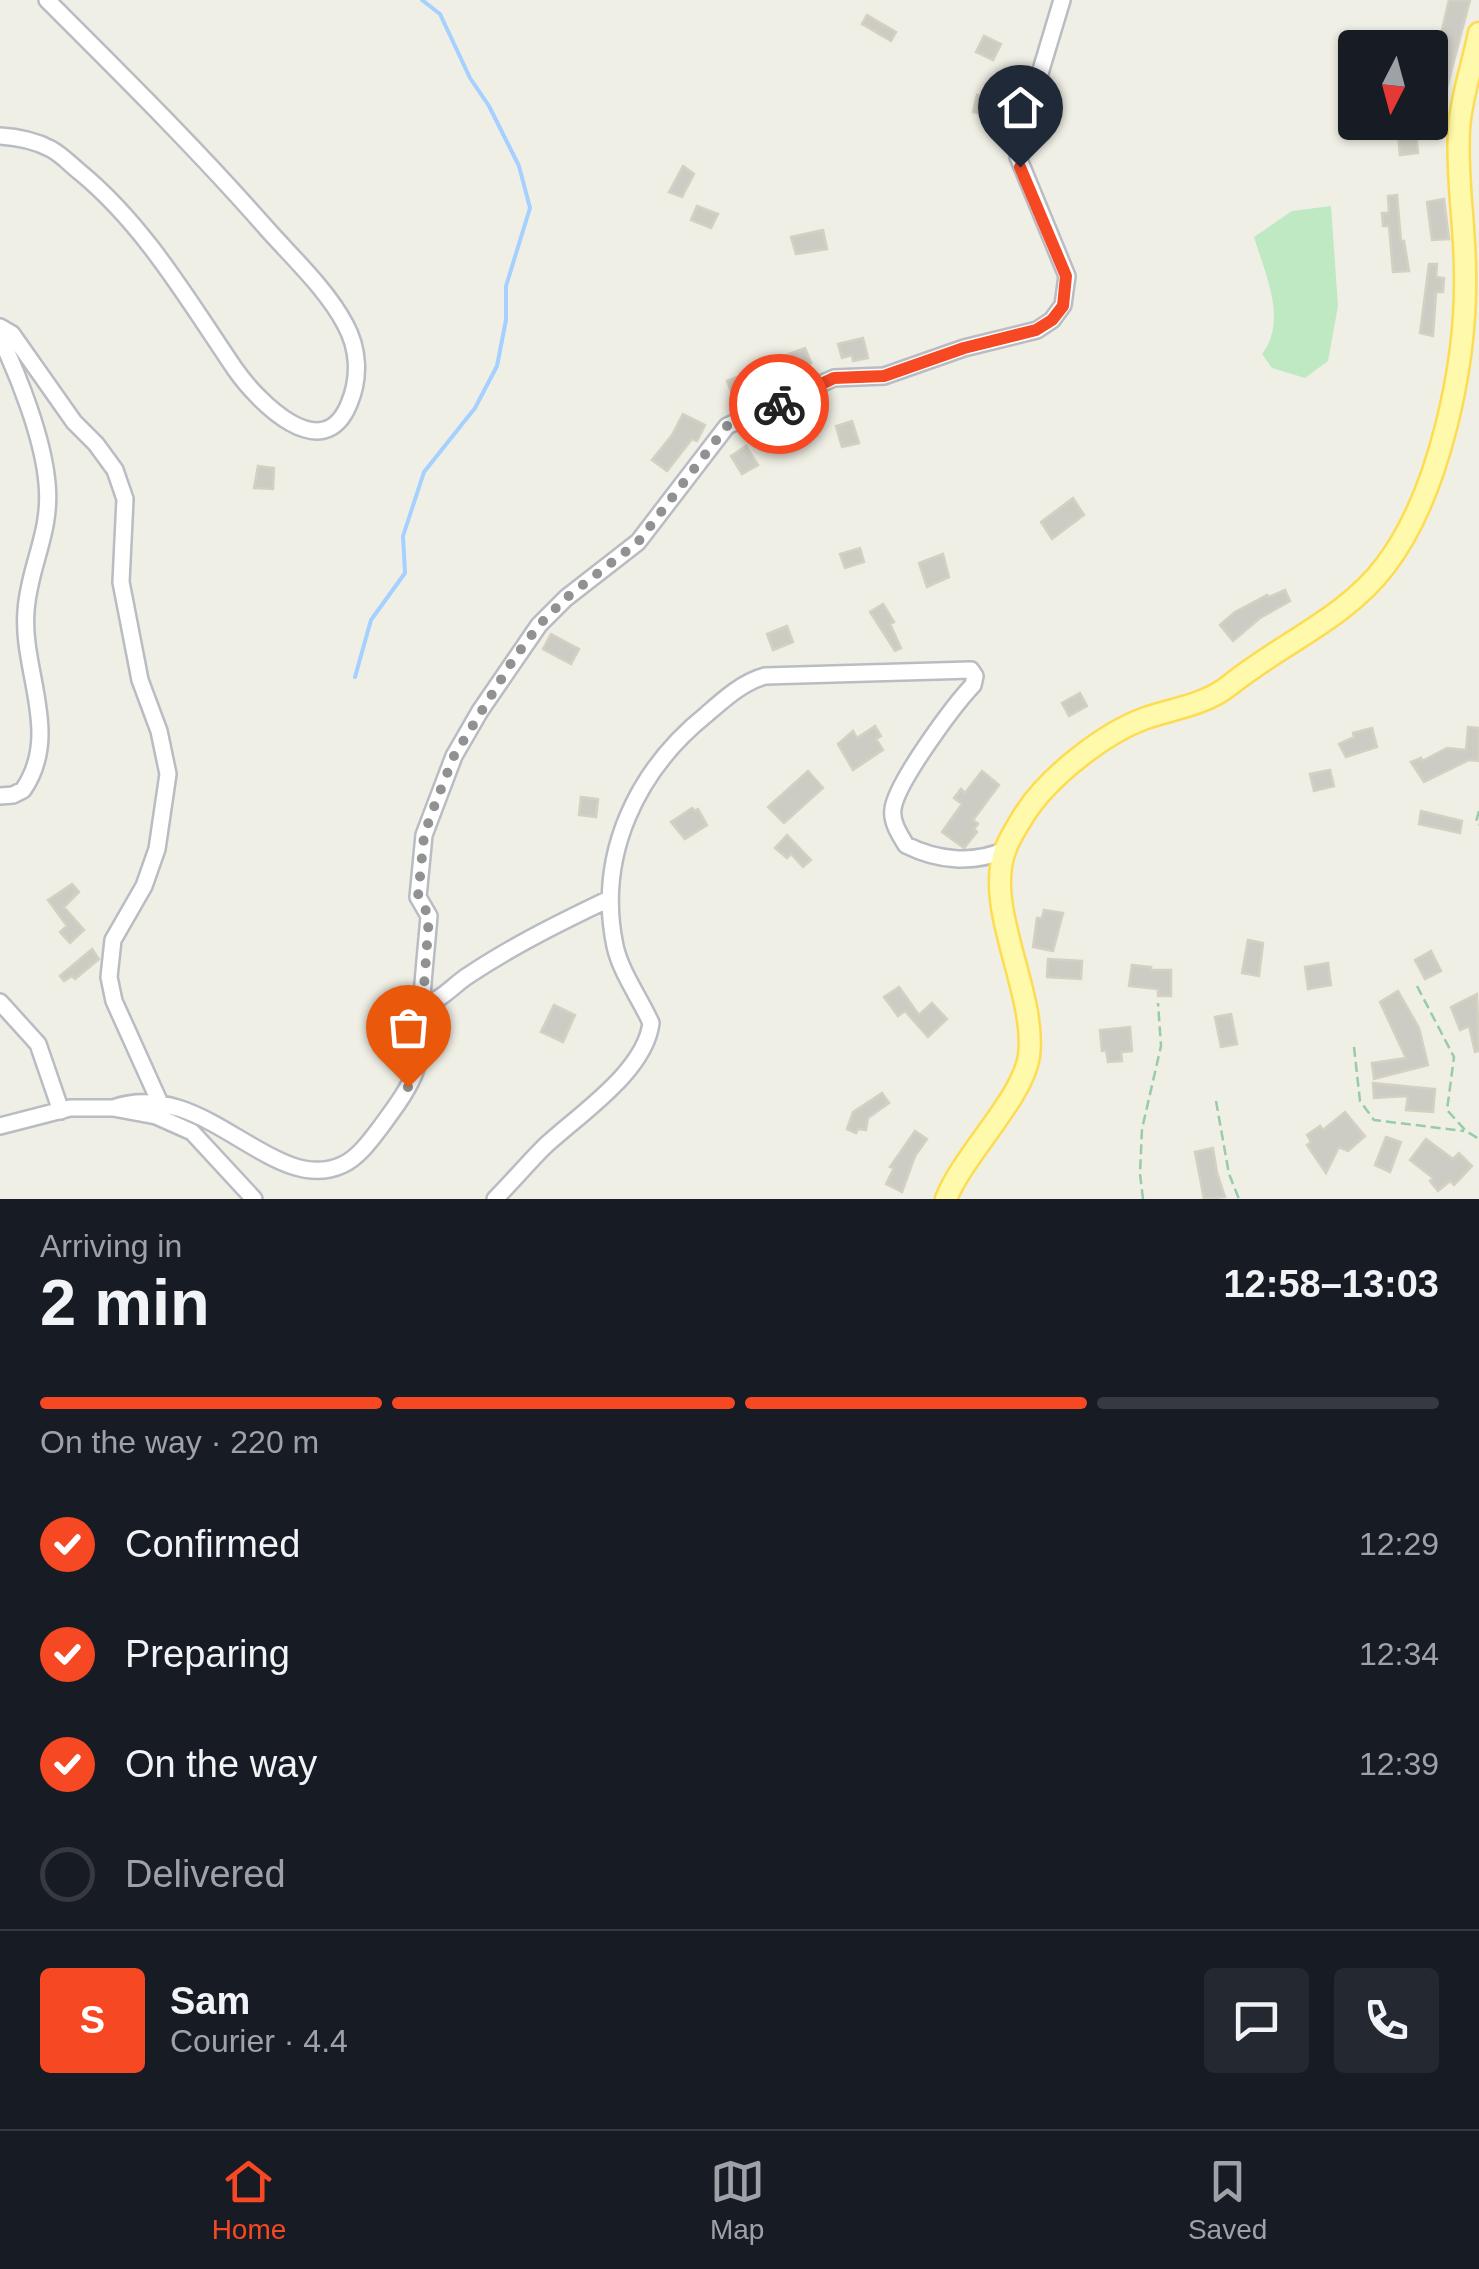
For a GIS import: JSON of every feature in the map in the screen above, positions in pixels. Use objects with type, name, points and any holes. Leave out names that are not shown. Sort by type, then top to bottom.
[{"type":"main road","points":[[946,1199],[958,1174],[1016,1087],[1028,1059],[1026,1006],[1002,906],[1004,850],[1042,789],[1076,759],[1132,724],[1205,701],[1343,609],[1384,568],[1397,548],[1439,452],[1451,400],[1466,296],[1464,223],[1458,184],[1459,122],[1479,32]]},
{"type":"street","points":[[0,136],[18,137],[52,150],[124,212],[241,378],[277,412],[298,429],[314,432],[342,420],[356,389],[358,359],[346,324],[298,264],[182,136],[46,0]]},
{"type":"street","points":[[0,1126],[61,1111],[160,1103],[207,1118],[285,1163],[319,1168],[341,1166],[373,1137],[410,1082],[418,1061],[429,916],[418,897],[424,836],[454,756],[539,625],[566,598],[638,542],[734,422],[834,378],[884,376],[964,348],[1036,330],[1052,320],[1063,306],[1066,276],[1018,157],[1062,0]]},
{"type":"street","points":[[0,327],[12,334],[74,422],[96,444],[115,470],[126,499],[121,582],[140,680],[159,731],[168,774],[157,849],[144,886],[113,940],[108,977],[114,1000],[160,1103]]},
{"type":"street","points":[[0,337],[20,379],[47,480],[48,526],[26,608],[26,642],[41,727],[40,744],[23,790],[0,796]]},
{"type":"street","points":[[495,1199],[543,1148],[610,1088],[640,1054],[649,1037],[650,1023],[615,946],[610,898],[620,828],[653,770],[682,733],[747,684],[765,676],[971,670],[974,685],[928,742],[900,790],[892,816],[906,845],[932,855],[971,860],[985,859],[1004,850]]},
{"type":"street","points":[[422,1004],[436,1000],[462,978],[547,927],[610,898]]},
{"type":"street","points":[[0,1002],[38,1044],[61,1111]]},
{"type":"street","points":[[113,1108],[183,1126],[254,1199]]},
{"type":"path","points":[[1479,810],[1479,825]]},
{"type":"path","points":[[1417,986],[1454,1057],[1447,1110],[1479,1139]]},
{"type":"path","points":[[1143,1199],[1142,1129],[1161,1046],[1158,1003]]},
{"type":"path","points":[[1354,1047],[1360,1100],[1374,1120],[1466,1131]]},
{"type":"path","points":[[1216,1101],[1229,1174],[1238,1199]]},
{"type":"green space","points":[[1331,206],[1338,306],[1328,361],[1305,378],[1272,368],[1262,354],[1270,341],[1274,312],[1254,237],[1292,211]]},
{"type":"building","points":[[1449,0],[1470,0],[1448,84],[1448,30],[1442,30]]},
{"type":"building","points":[[867,15],[896,32],[891,41],[862,24]]},
{"type":"building","points":[[984,36],[1001,44],[993,60],[976,52]]},
{"type":"building","points":[[977,95],[995,99],[991,116],[973,112]]},
{"type":"building","points":[[1399,140],[1417,140],[1418,153],[1400,155]]},
{"type":"building","points":[[683,166],[694,174],[682,197],[669,192]]},
{"type":"building","points":[[1397,195],[1401,241],[1409,271],[1393,272],[1389,226],[1383,226],[1382,213],[1389,213],[1388,196]]},
{"type":"building","points":[[1444,199],[1449,239],[1432,240],[1427,202]]},
{"type":"building","points":[[697,206],[718,214],[711,228],[691,220]]},
{"type":"building","points":[[823,230],[827,249],[796,254],[791,237]]},
{"type":"building","points":[[1429,264],[1437,264],[1436,277],[1444,278],[1443,292],[1436,292],[1433,336],[1420,333]]},
{"type":"building","points":[[863,338],[868,358],[842,358],[838,344]]},
{"type":"building","points":[[805,348],[811,363],[793,370],[791,364],[785,367],[781,357]]},
{"type":"building","points":[[742,375],[750,394],[735,401],[727,381]]},
{"type":"building","points":[[683,414],[705,425],[697,441],[692,439],[667,471],[652,460]]},
{"type":"building","points":[[852,421],[859,443],[842,447],[836,426]]},
{"type":"building","points":[[746,446],[758,465],[742,474],[731,456]]},
{"type":"building","points":[[258,466],[274,468],[273,489],[254,488]]},
{"type":"building","points":[[1073,498],[1084,515],[1052,539],[1041,522]]},
{"type":"building","points":[[860,548],[864,562],[845,568],[840,554]]},
{"type":"building","points":[[943,554],[949,577],[927,587],[919,563]]},
{"type":"building","points":[[1285,590],[1290,601],[1260,618],[1233,641],[1220,625],[1235,612]]},
{"type":"building","points":[[883,604],[894,622],[890,624],[901,648],[895,651],[870,612]]},
{"type":"building","points":[[787,626],[793,642],[773,650],[767,634]]},
{"type":"building","points":[[551,634],[579,649],[571,664],[543,649]]},
{"type":"building","points":[[1080,693],[1087,706],[1069,716],[1062,703]]},
{"type":"building","points":[[875,726],[881,736],[876,739],[883,750],[853,770],[838,744],[853,731],[857,738]]},
{"type":"building","points":[[1468,727],[1479,728],[1479,761],[1469,760],[1424,782],[1411,762],[1421,758],[1422,761],[1447,748],[1466,750]]},
{"type":"building","points":[[1372,728],[1377,747],[1346,757],[1339,744],[1354,737],[1353,733]]},
{"type":"building","points":[[1330,770],[1334,786],[1314,791],[1310,774]]},
{"type":"building","points":[[808,771],[823,788],[784,823],[768,807]]},
{"type":"building","points":[[982,771],[999,785],[973,820],[978,824],[974,829],[977,832],[964,848],[942,832],[962,804],[954,798],[961,789],[965,793]]},
{"type":"building","points":[[581,797],[598,799],[596,817],[579,815]]},
{"type":"building","points":[[692,808],[698,809],[707,825],[685,839],[671,822]]},
{"type":"building","points":[[1421,811],[1462,821],[1460,833],[1419,824]]},
{"type":"building","points":[[787,835],[811,860],[803,867],[791,854],[787,858],[775,848]]},
{"type":"building","points":[[72,884],[79,892],[64,907],[84,930],[70,943],[60,932],[67,926],[48,900]]},
{"type":"building","points":[[1044,910],[1063,913],[1053,951],[1033,947],[1037,918],[1042,918]]},
{"type":"building","points":[[1248,940],[1263,943],[1259,976],[1242,973]]},
{"type":"building","points":[[92,949],[99,959],[75,979],[72,976],[64,981],[60,976]]},
{"type":"building","points":[[1431,951],[1441,971],[1425,979],[1415,960]]},
{"type":"building","points":[[1048,959],[1082,961],[1081,979],[1047,977]]},
{"type":"building","points":[[1328,963],[1331,985],[1308,989],[1305,967]]},
{"type":"building","points":[[1132,965],[1171,970],[1171,996],[1158,996],[1158,989],[1129,986]]},
{"type":"building","points":[[899,987],[919,1015],[932,1003],[947,1019],[928,1037],[905,1011],[898,1016],[884,997]]},
{"type":"building","points":[[1398,991],[1419,1028],[1428,1065],[1374,1079],[1372,1063],[1406,1058],[1380,1002]]},
{"type":"building","points":[[1477,994],[1479,1051],[1475,1052],[1469,1026],[1460,1030],[1451,1007]]},
{"type":"building","points":[[554,1005],[575,1015],[563,1042],[541,1032]]},
{"type":"building","points":[[1231,1014],[1237,1044],[1221,1047],[1215,1017]]},
{"type":"building","points":[[1130,1027],[1132,1051],[1121,1052],[1122,1061],[1108,1062],[1106,1050],[1102,1051],[1100,1030]]},
{"type":"building","points":[[1373,1083],[1435,1089],[1433,1112],[1406,1110],[1408,1096],[1374,1098]]},
{"type":"building","points":[[882,1093],[889,1103],[868,1118],[866,1130],[858,1129],[856,1133],[847,1129],[853,1112]]},
{"type":"building","points":[[1345,1112],[1365,1136],[1348,1151],[1339,1147],[1326,1173],[1307,1145],[1311,1142],[1307,1135],[1320,1126],[1323,1130]]},
{"type":"building","points":[[915,1131],[927,1139],[915,1156],[902,1192],[886,1184],[894,1168],[890,1167]]},
{"type":"building","points":[[1386,1137],[1401,1142],[1390,1172],[1375,1165]]},
{"type":"building","points":[[1426,1139],[1453,1159],[1459,1153],[1472,1166],[1454,1185],[1450,1181],[1438,1191],[1430,1181],[1433,1178],[1410,1160]]},
{"type":"building","points":[[1213,1148],[1225,1197],[1204,1199],[1195,1152]]},
{"type":"waterway","points":[[355,677],[371,620],[405,573],[403,536],[424,472],[475,408],[497,366],[506,320],[506,286],[530,208],[519,166],[489,106],[470,78],[440,14],[422,0]]},
{"type":"way so far","points":[[408,1087],[419,1058],[429,916],[418,897],[424,836],[454,756],[539,625],[566,598],[638,542],[727,426],[779,404]]},
{"type":"route","points":[[779,404],[834,378],[884,376],[964,348],[1036,330],[1052,320],[1063,306],[1066,276],[1020,167]]}]
